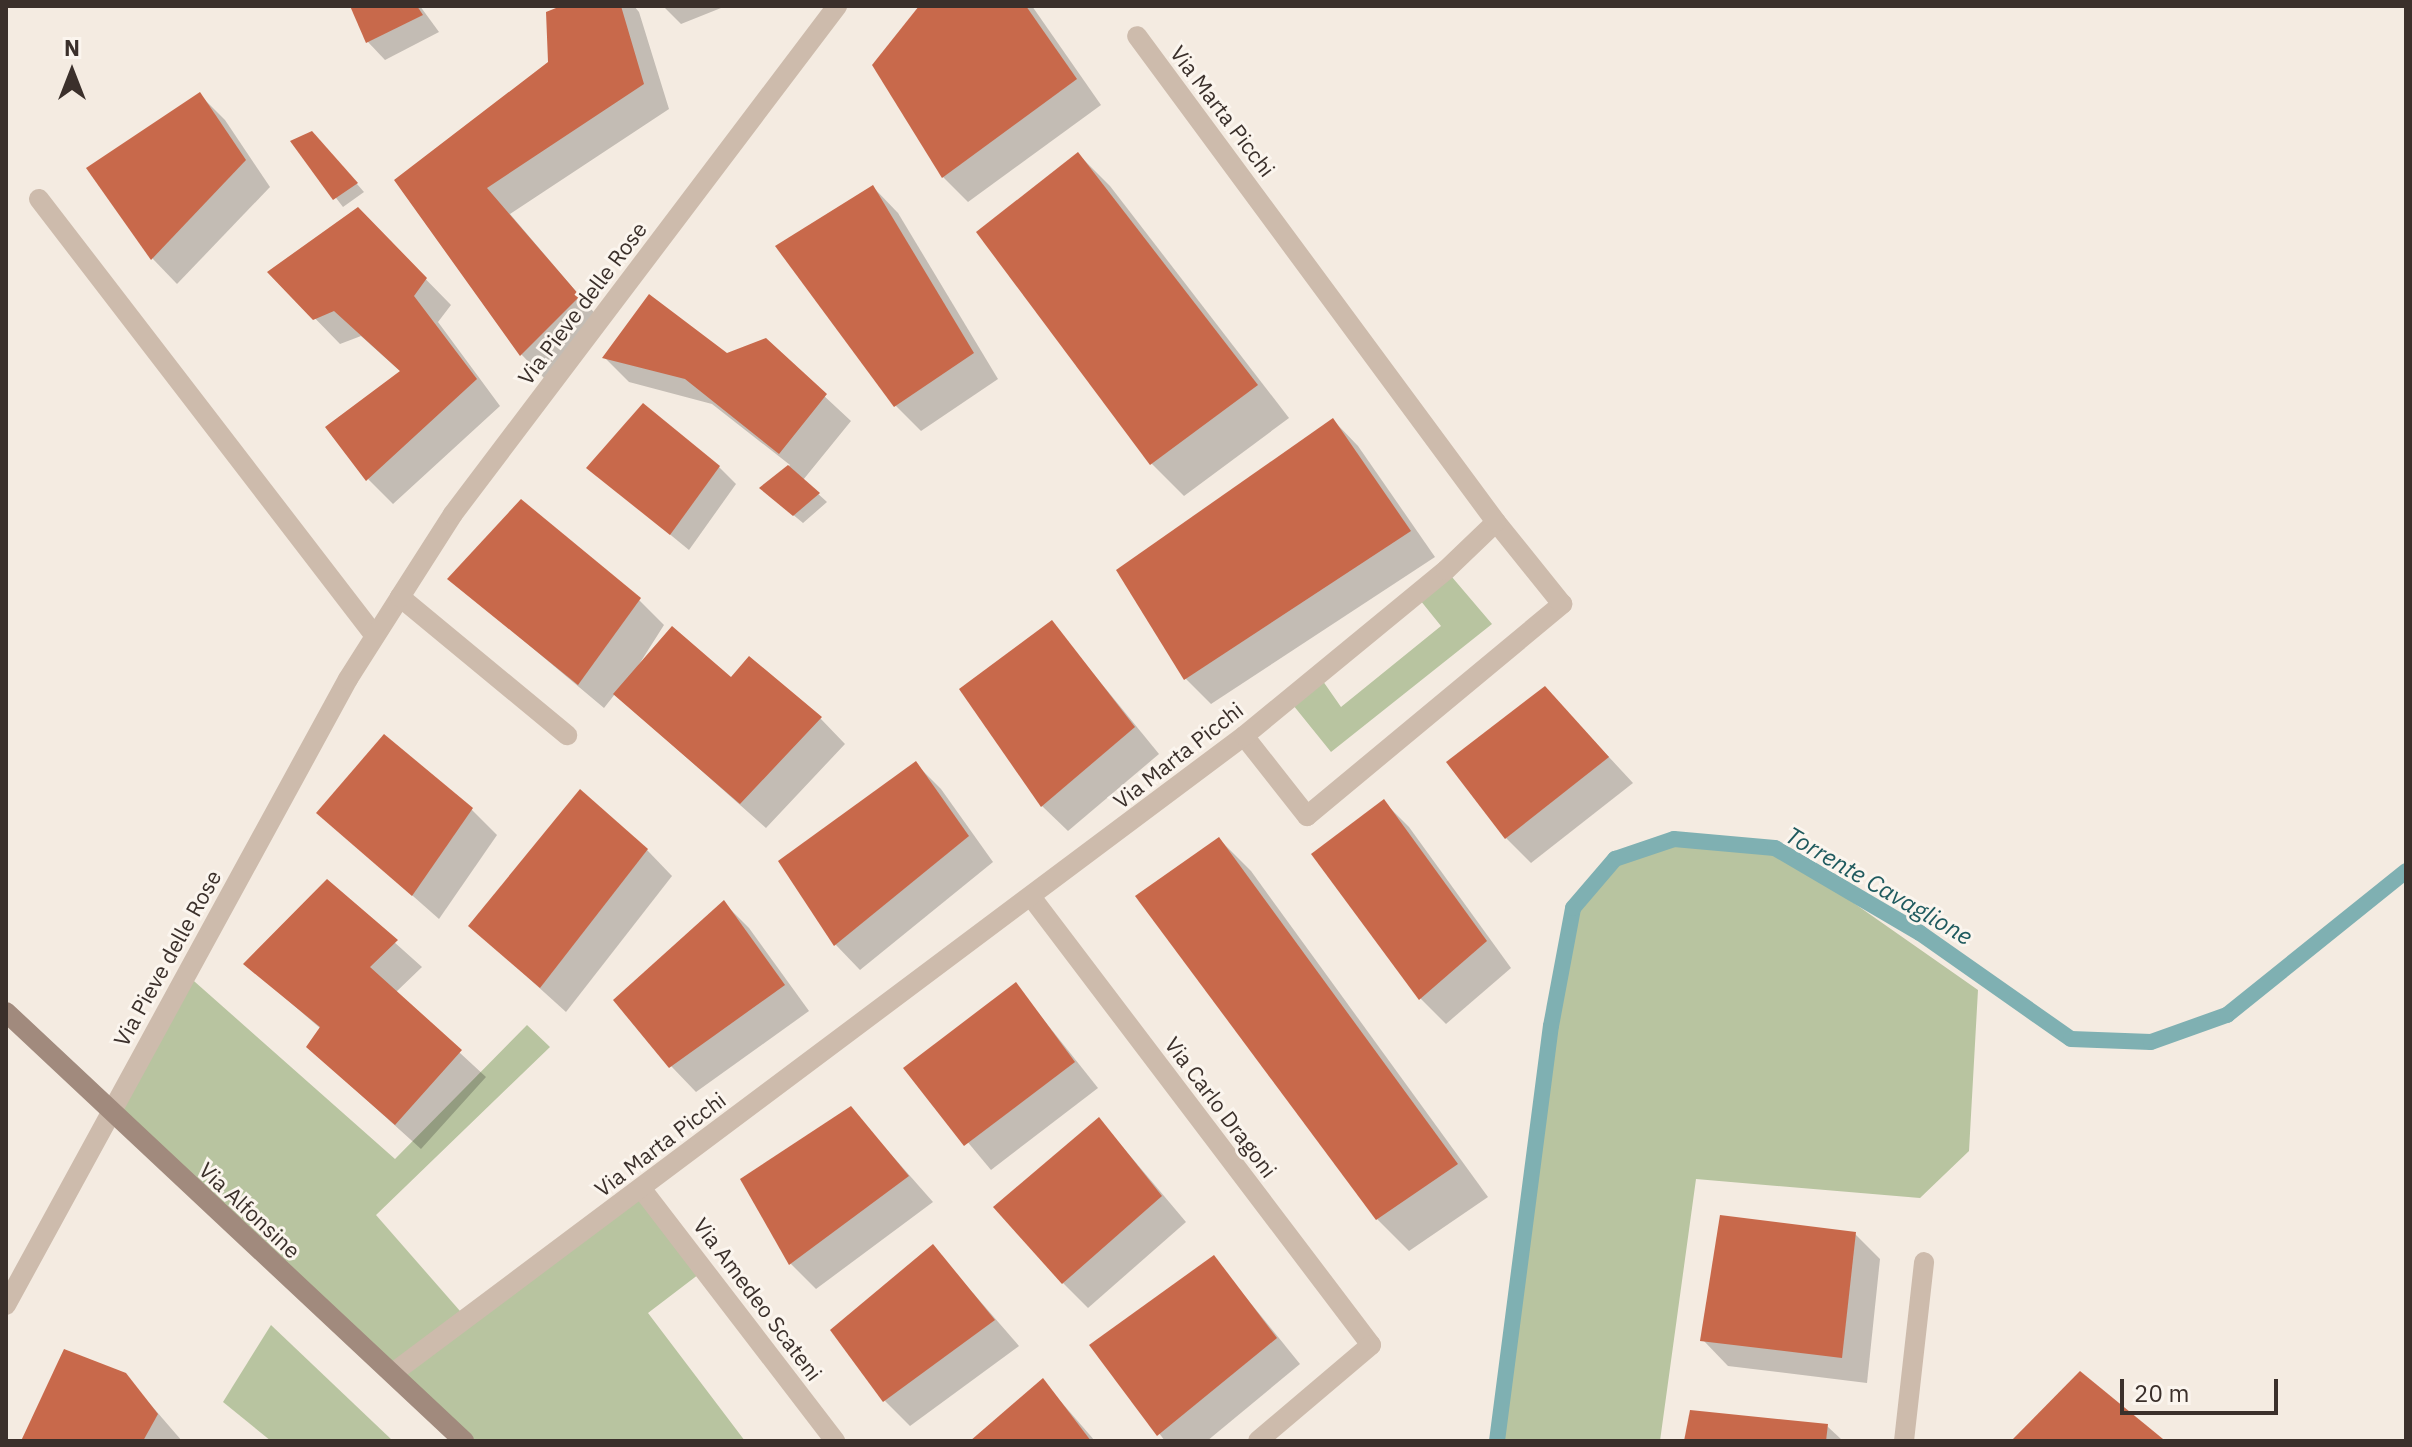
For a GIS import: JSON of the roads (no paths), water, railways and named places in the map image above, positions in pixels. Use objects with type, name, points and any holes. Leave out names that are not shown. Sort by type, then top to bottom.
[{"type":"main road","name":"Via Alfonsine","points":[[6,1012],[109,1113],[464,1441]]},
{"type":"street","name":"Via Pieve delle Rose","points":[[6,1305],[109,1113],[375,636],[453,514],[837,6]]},
{"type":"street","name":"Via Marta Picchi","points":[[393,1373],[1032,898],[1244,736],[1446,570],[1496,522],[1137,36]]},
{"type":"street","points":[[39,199],[375,636]]},
{"type":"street","points":[[1244,736],[1307,816],[1562,604],[1496,522]]},
{"type":"street","points":[[400,597],[567,735]]},
{"type":"street","name":"Via Carlo Dragoni","points":[[1032,898],[1371,1345],[1258,1441]]},
{"type":"street","name":"Via Amedeo Scateni","points":[[641,1188],[835,1441]]},
{"type":"street","points":[[1904,1441],[1924,1262]]},
{"type":"waterway","name":"Torrente Cavaglione","points":[[1497,1441],[1551,1026],[1573,908],[1615,859],[1674,839],[1775,848],[1920,933],[2071,1039],[2151,1042],[2227,1015],[2406,871]]}]
